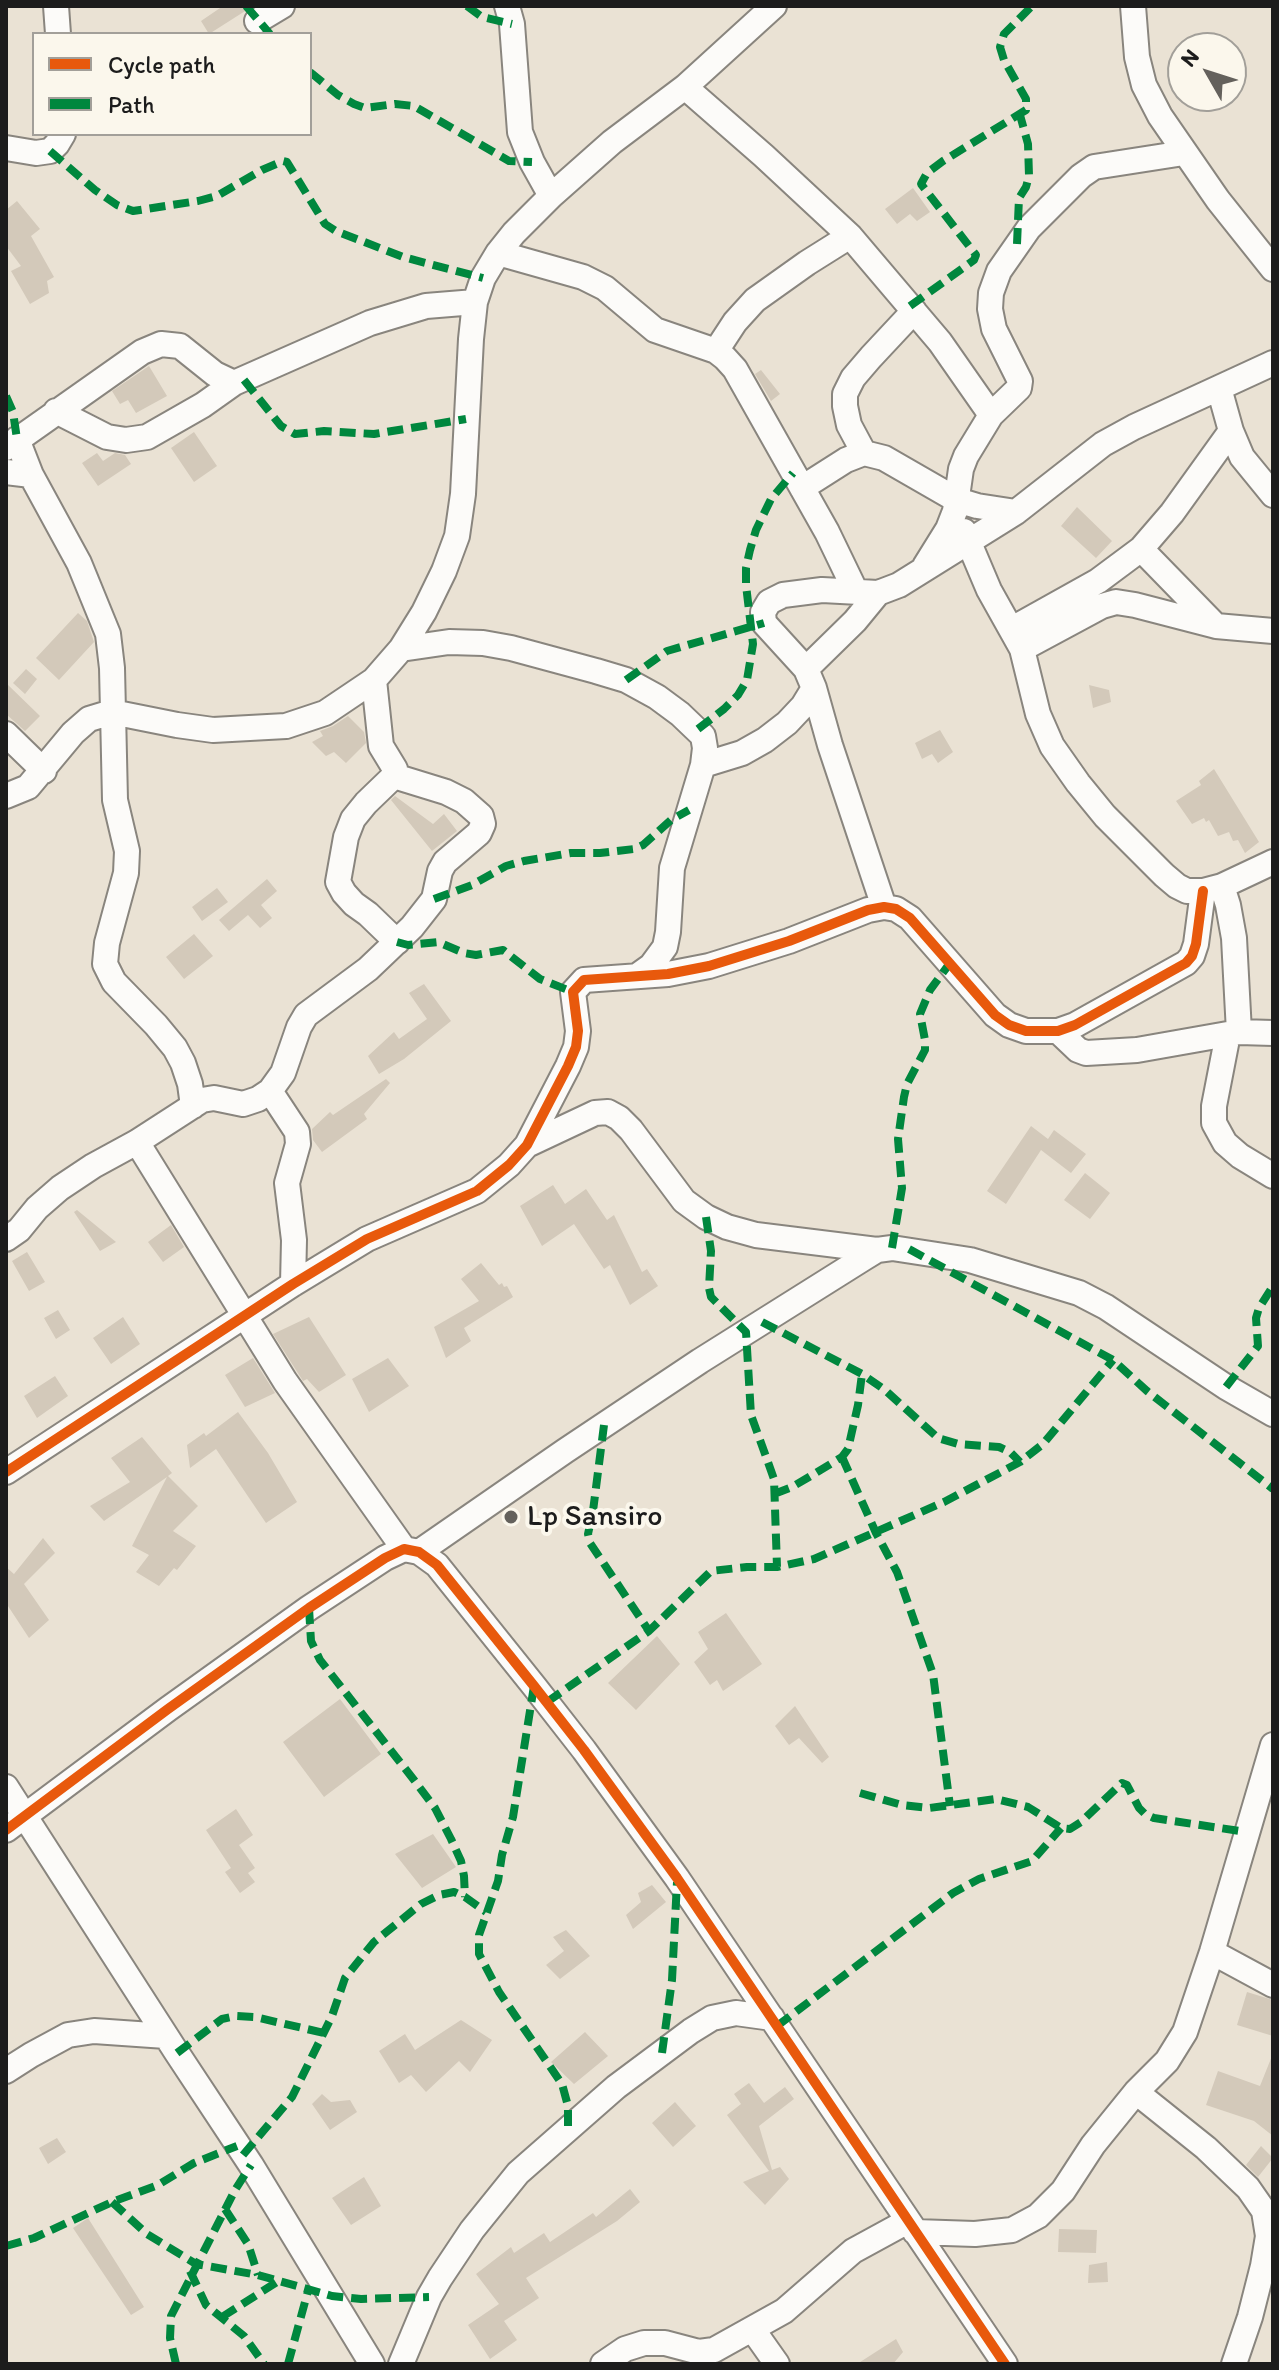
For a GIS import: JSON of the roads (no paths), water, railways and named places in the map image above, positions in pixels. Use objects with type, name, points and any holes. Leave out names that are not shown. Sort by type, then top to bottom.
[{"type":"street","points":[[56,6],[58,32]]},
{"type":"street","points":[[257,21],[282,6]]},
{"type":"street","points":[[6,796],[28,787],[73,733],[89,719],[112,712],[213,730],[286,726],[325,713],[374,680],[401,649],[424,612],[457,536],[463,494],[475,302],[483,278],[514,233],[551,196],[612,142],[685,87],[774,6]]},
{"type":"street","points":[[1133,6],[1137,57],[1144,85],[1160,116],[1218,200],[1273,269]]},
{"type":"street","points":[[515,12],[520,132],[551,196]]},
{"type":"street","points":[[685,87],[850,236],[940,342],[991,415]]},
{"type":"street","points":[[6,148],[36,153],[50,151],[62,136]]},
{"type":"street","points":[[924,568],[943,538],[956,505],[966,456],[991,415],[1019,388],[1020,381],[994,329],[990,309],[991,293],[999,271],[1017,244],[1066,190],[1094,167],[1184,153]]},
{"type":"street","points":[[716,351],[735,322],[755,300],[850,236]]},
{"type":"street","points":[[498,253],[583,277],[605,288],[655,330],[716,351],[735,369],[827,532],[866,591]]},
{"type":"street","points":[[56,411],[107,437],[126,440],[147,437],[234,383],[370,323],[426,306],[475,302]]},
{"type":"street","points":[[864,453],[849,425],[845,394],[853,378],[914,311]]},
{"type":"street","points":[[193,1106],[187,1073],[175,1048],[114,982],[105,964],[107,943],[127,862],[115,800],[112,668],[108,634],[79,563],[11,444],[142,352],[161,344],[180,346],[215,374],[234,383]]},
{"type":"street","points":[[884,907],[810,679],[764,623],[763,612],[769,602],[783,595],[822,590],[866,591],[899,585],[1016,512],[1103,444],[1273,363]]},
{"type":"street","points":[[1219,388],[1242,457],[1273,495]]},
{"type":"street","points":[[1017,639],[1141,549],[1172,513],[1231,431]]},
{"type":"street","points":[[802,488],[846,460],[864,453],[884,458],[956,505],[1016,512]]},
{"type":"street","points":[[6,472],[31,475]]},
{"type":"street","points":[[956,505],[989,590],[1017,639],[1038,714],[1052,746],[1105,816],[1171,881],[1187,891],[1212,889],[1273,862]]},
{"type":"street","points":[[1141,549],[1216,626]]},
{"type":"street","points":[[703,765],[742,753],[765,740],[795,714],[810,679],[855,621],[866,591]]},
{"type":"street","points":[[1017,639],[1116,602],[1216,626],[1273,631]]},
{"type":"street","points":[[401,649],[449,642],[483,643],[540,655],[626,680],[657,697],[698,729],[705,748],[703,765],[672,868],[665,947],[651,966],[637,976]]},
{"type":"street","points":[[374,680],[381,746],[395,769],[394,776],[353,819],[346,837],[338,882],[354,904],[397,942]]},
{"type":"street","points":[[6,734],[44,771]]},
{"type":"street","points":[[6,1239],[60,1188],[202,1100],[214,1098],[243,1104],[270,1091],[283,1073],[306,1015],[368,969],[412,927],[434,899],[445,862],[479,833],[483,824],[481,816],[464,801],[446,792],[394,776]]},
{"type":"street","points":[[6,1472],[293,1284],[367,1239],[477,1191],[509,1165],[527,1145],[576,1047],[578,1031],[573,992],[584,980],[668,974],[720,963],[884,907],[896,909],[910,918],[995,1015],[1009,1025],[1026,1031],[1058,1031],[1075,1025],[1186,963],[1192,956],[1212,889]]},
{"type":"street","points":[[1212,889],[1228,905],[1234,938],[1233,1033],[1214,1106],[1214,1123],[1225,1143],[1273,1176]]},
{"type":"street","points":[[1058,1031],[1078,1050],[1086,1053],[1137,1050],[1233,1033],[1273,1033]]},
{"type":"street","points":[[270,1091],[297,1132],[298,1144],[287,1183],[294,1240],[293,1284]]},
{"type":"street","points":[[527,1145],[595,1113],[608,1112],[631,1130],[684,1201],[727,1227],[756,1235],[877,1250],[909,1249],[970,1260],[1079,1293],[1106,1307],[1226,1387],[1273,1414]]},
{"type":"street","points":[[137,1142],[285,1381],[412,1550],[437,1565],[584,1750],[677,1878],[1005,2364]]},
{"type":"street","points":[[6,1830],[309,1608],[385,1558],[412,1550],[877,1250]]},
{"type":"street","points":[[603,2364],[625,2349],[644,2343],[665,2343],[699,2352],[714,2350],[784,2311],[853,2251],[911,2226],[975,2234],[1012,2230],[1038,2216],[1063,2191],[1093,2145],[1136,2092],[1178,2047],[1212,1952],[1273,1745]]},
{"type":"street","points":[[6,1787],[251,2165],[372,2364]]},
{"type":"street","points":[[1212,1952],[1273,1985]]},
{"type":"street","points":[[401,2364],[440,2278],[472,2230],[518,2173],[616,2087],[712,2018],[736,2013],[772,2018]]},
{"type":"street","points":[[6,2071],[68,2035],[94,2031],[166,2036]]},
{"type":"street","points":[[1136,2092],[1206,2148],[1268,2212],[1266,2291],[1234,2364]]},
{"type":"street","points":[[753,2330],[777,2364]]},
{"type":"place","name":"Lp Sansiro","points":[[511,1517]]}]
